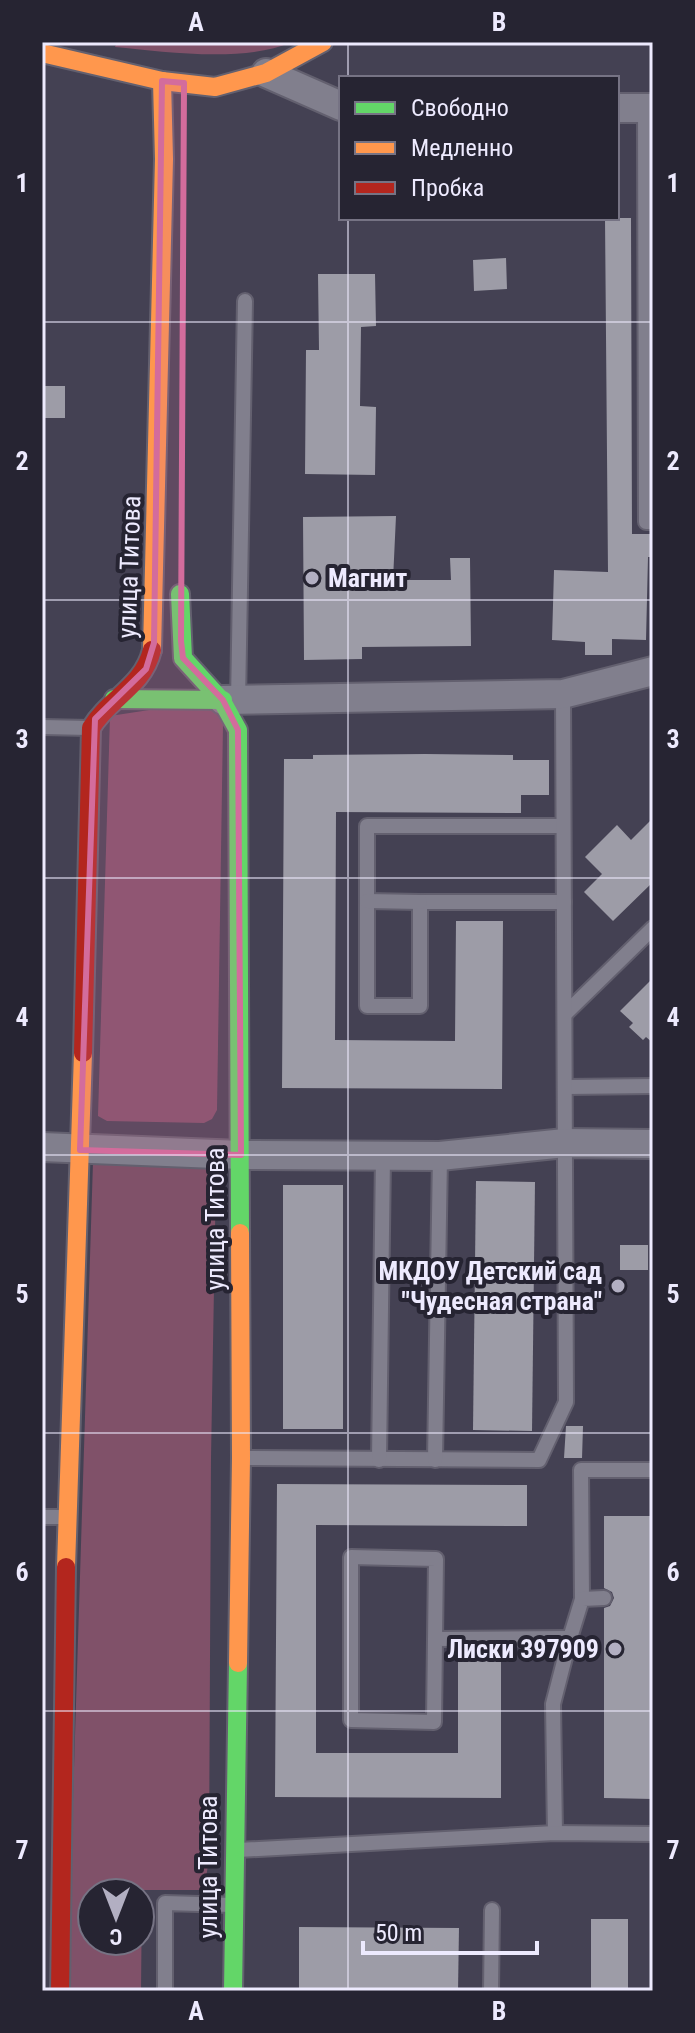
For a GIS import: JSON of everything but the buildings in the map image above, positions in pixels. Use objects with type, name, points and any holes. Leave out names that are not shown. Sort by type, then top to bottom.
[{"type":"street","points":[[42,53],[162,81],[184,90],[215,87],[266,73],[323,42]]},
{"type":"street","points":[[266,73],[339,105]]},
{"type":"street","name":"улица Титова","points":[[91,728],[104,708],[146,669],[154,643],[164,174],[162,81]]},
{"type":"street","points":[[619,108],[649,108]]},
{"type":"street","name":"улица Титова","points":[[180,579],[183,658],[231,700],[238,730],[241,1458],[234,1851],[244,1904],[233,1991]]},
{"type":"street","points":[[114,699],[268,701],[563,694],[653,671]]},
{"type":"street","points":[[238,730],[245,718],[268,701]]},
{"type":"street","points":[[60,1991],[67,1517],[91,728]]},
{"type":"street","points":[[42,1147],[241,1155],[440,1156],[565,1143],[653,1144]]},
{"type":"lane","points":[[649,108],[650,447],[646,522],[653,522]]},
{"type":"lane","points":[[231,700],[245,301]]},
{"type":"lane","points":[[241,1458],[539,1460],[566,1402],[563,694]]},
{"type":"lane","points":[[42,727],[91,728]]},
{"type":"lane","points":[[420,902],[420,1006],[367,1006],[367,826],[563,826]]},
{"type":"lane","points":[[367,901],[564,902]]},
{"type":"lane","points":[[565,1014],[653,928]]},
{"type":"lane","points":[[566,1087],[653,1086]]},
{"type":"lane","points":[[379,1460],[383,1156]]},
{"type":"lane","points":[[435,1460],[440,1156]]},
{"type":"lane","points":[[555,1833],[553,1704],[582,1599],[581,1470],[653,1470]]},
{"type":"lane","points":[[42,1517],[67,1517]]},
{"type":"lane","points":[[351,1557],[436,1559],[435,1639],[434,1722],[351,1720],[351,1557]]},
{"type":"lane","points":[[582,1599],[604,1598]]},
{"type":"lane","points":[[435,1639],[570,1638]]},
{"type":"lane","points":[[234,1851],[555,1833],[653,1834]]},
{"type":"lane","points":[[165,1991],[165,1903],[244,1904]]},
{"type":"lane","points":[[491,1991],[492,1910]]},
{"type":"highlighted area","points":[[162,81],[184,83],[181,641],[183,658],[223,700],[238,730],[241,1155],[80,1150],[95,719],[146,669],[154,643]]},
{"type":"shaded area","points":[[117,42],[291,42],[252,52],[205,54],[115,47]]},
{"type":"shaded area","points":[[208,701],[223,723],[217,1110],[212,1119],[204,1123],[107,1121],[98,1116],[110,716]]},
{"type":"shaded area","points":[[93,1162],[211,1165],[216,1174],[209,1859],[204,1890],[156,1890],[156,1877],[76,1877],[76,1957],[141,1957],[141,1991],[67,1991]]},
{"type":"traffic: fast","points":[[180,594],[183,658],[222,701],[238,730],[240,1233]]},
{"type":"traffic: fast","points":[[114,699],[223,700]]},
{"type":"traffic: fast","points":[[233,1991],[238,1663]]},
{"type":"traffic: slow","points":[[42,53],[162,81],[215,87],[266,73],[323,42]]},
{"type":"traffic: slow","points":[[152,650],[164,159],[162,81]]},
{"type":"traffic: slow","points":[[66,1567],[83,1053]]},
{"type":"traffic: slow","points":[[238,1663],[240,1233]]},
{"type":"traffic: jam","points":[[83,1053],[91,728],[141,674],[152,650]]},
{"type":"traffic: jam","points":[[60,1991],[66,1567]]},
{"type":"place","name":"Магнит","points":[[312,578]]},
{"type":"place","name":"МКДОУ Детский сад \"Чудесная страна\"","points":[[618,1286]]},
{"type":"place","name":"Лиски 397909","points":[[615,1649]]}]
